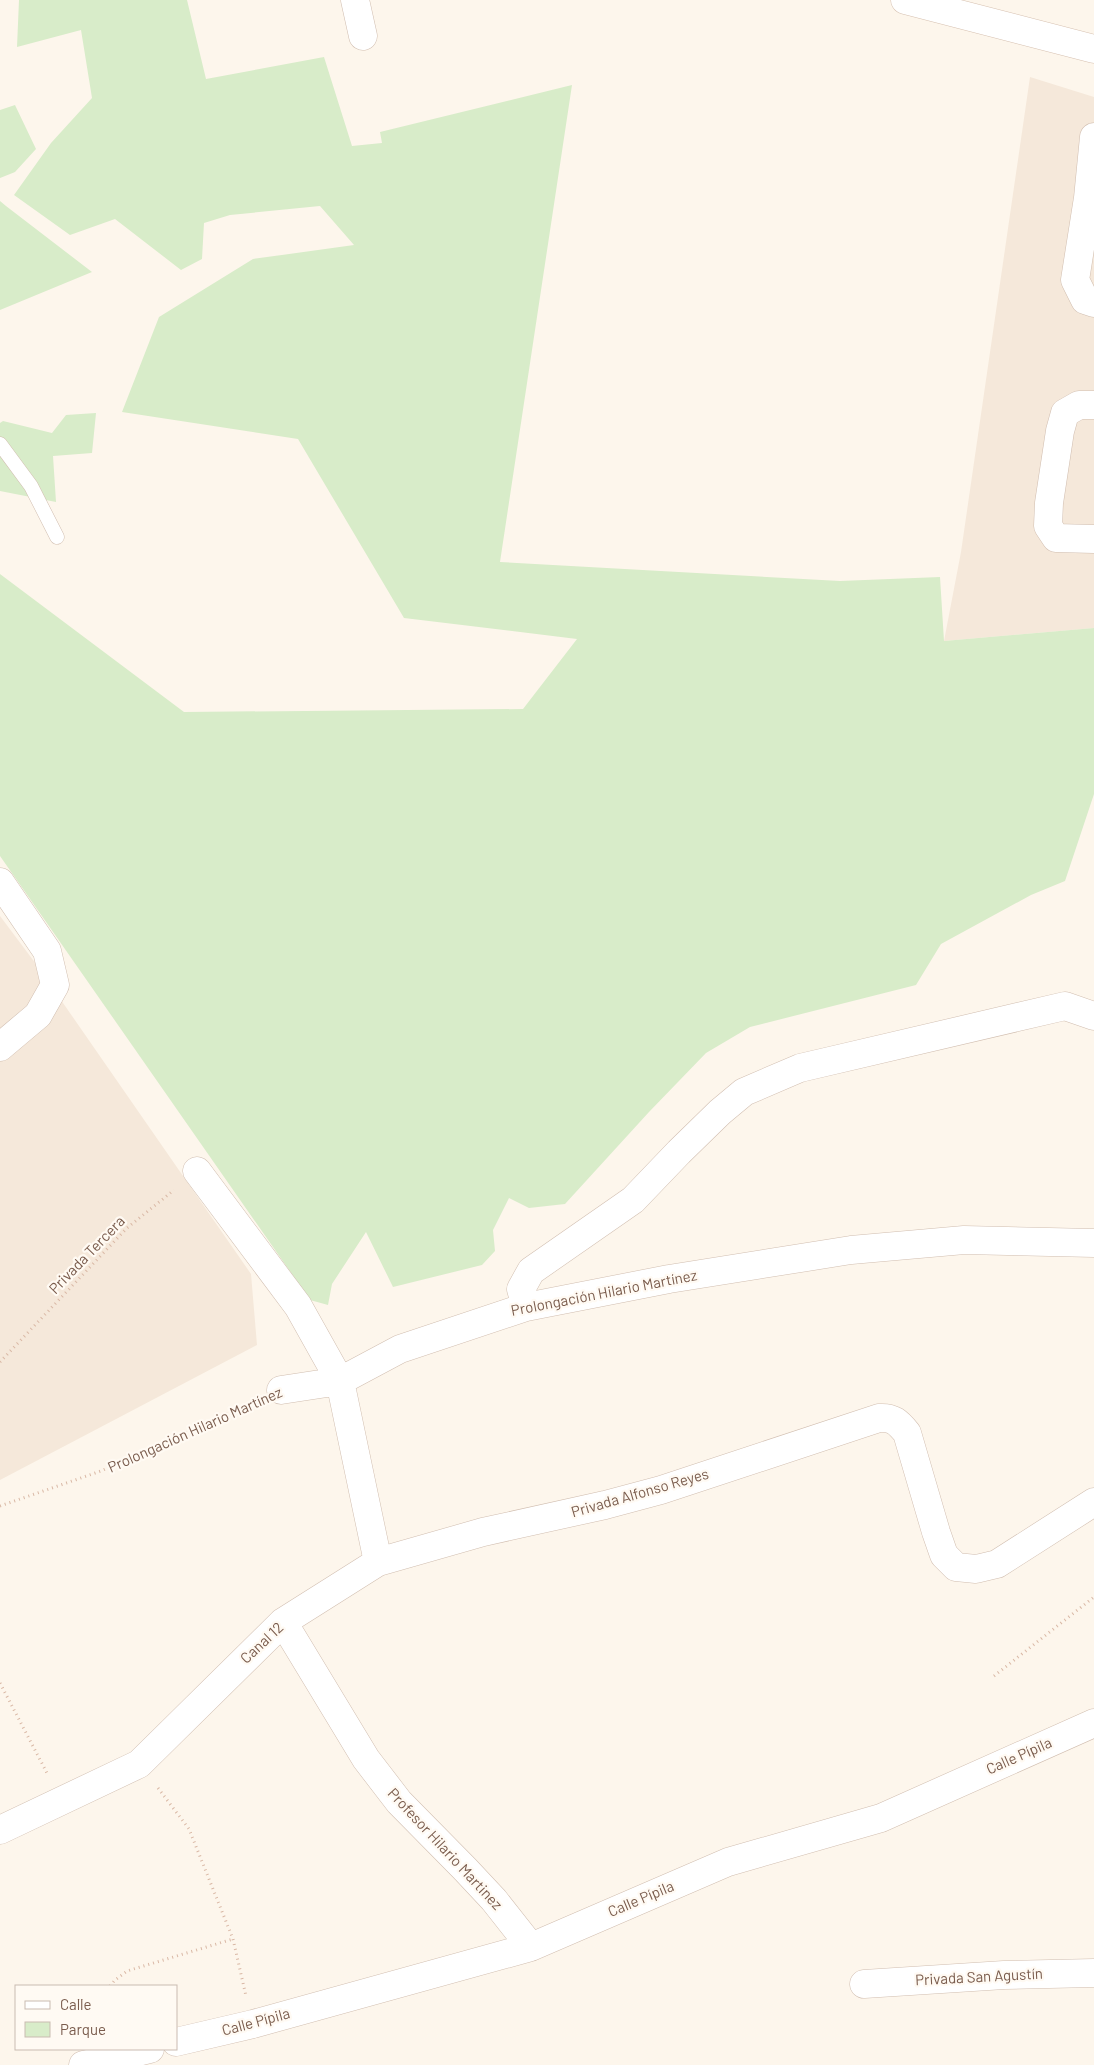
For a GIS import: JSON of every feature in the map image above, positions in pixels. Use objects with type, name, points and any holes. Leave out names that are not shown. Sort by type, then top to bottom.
[{"type":"street","points":[[355,0],[363,36]]},
{"type":"street","points":[[905,0],[1094,49]]},
{"type":"street","points":[[1094,136],[1091,199],[1075,280],[1085,300],[1094,303]]},
{"type":"street","points":[[1094,405],[1079,405],[1065,413],[1060,431],[1050,494],[1048,526],[1056,538],[1094,539]]},
{"type":"street","points":[[0,882],[47,951],[54,985],[38,1015],[0,1047]]},
{"type":"street","points":[[526,1307],[521,1288],[531,1270],[633,1200],[706,1125],[744,1092],[800,1068],[1065,1006],[1094,1016]]},
{"type":"street","points":[[197,1171],[298,1306],[340,1381],[378,1562]]},
{"type":"street","name":"Prolongación Hilario Martínez","points":[[281,1390],[340,1381],[400,1349],[526,1307],[669,1279],[850,1250],[964,1240],[1094,1243]]},
{"type":"street","name":"Privada Alfonso Reyes","points":[[378,1562],[483,1532],[605,1506],[879,1418],[890,1418],[899,1423],[907,1433],[944,1555],[956,1567],[976,1569],[997,1564],[1094,1502]]},
{"type":"street","name":"Canal 12","points":[[0,1830],[139,1764],[283,1622],[378,1562]]},
{"type":"street","name":"Profesor Hilario Martinez","points":[[283,1622],[366,1759],[399,1802],[494,1900],[531,1947]]},
{"type":"street","name":"Calle Pípila","points":[[178,2042],[253,2024],[531,1947],[728,1862],[881,1818],[1094,1723]]},
{"type":"street","name":"Privada San Agustín","points":[[864,1984],[1004,1974],[1094,1973]]},
{"type":"street","points":[[82,2065],[146,2050]]},
{"type":"lane","points":[[0,444],[31,486],[57,537]]},
{"type":"path","name":"Privada Tercera","points":[[0,1362],[127,1228],[197,1171]]},
{"type":"path","name":"Prolongación Hilario Martínez","points":[[0,1506],[101,1471],[281,1390]]},
{"type":"path","points":[[994,1676],[1094,1597]]},
{"type":"path","points":[[0,1683],[61,1800]]},
{"type":"path","points":[[139,1764],[189,1829],[233,1939],[253,2024]]},
{"type":"path","points":[[111,1985],[128,1971],[233,1939]]},
{"type":"shaded area","points":[[1030,77],[1094,97],[1094,628],[944,641],[961,552]]},
{"type":"shaded area","points":[[0,916],[36,964],[251,1274],[257,1345],[0,1480]]},
{"type":"green space","points":[[19,0],[187,0],[206,79],[324,57],[352,146],[382,143],[380,132],[572,85],[500,562],[840,581],[940,577],[944,641],[1094,628],[1094,794],[1065,881],[1031,895],[941,944],[916,985],[750,1027],[706,1053],[565,1204],[529,1208],[509,1198],[493,1230],[495,1251],[482,1265],[393,1287],[366,1232],[332,1284],[328,1305],[310,1300],[0,856],[0,574],[184,712],[523,709],[577,639],[404,618],[298,439],[122,412],[159,317],[253,259],[354,245],[320,206],[230,215],[204,223],[202,259],[181,270],[115,219],[70,235],[14,195],[51,143],[92,98],[81,30],[17,47]]},
{"type":"green space","points":[[15,105],[36,149],[15,172],[0,178],[0,110]]},
{"type":"green space","points":[[0,201],[6,206],[92,272],[0,310]]},
{"type":"green space","points":[[96,413],[92,453],[53,456],[56,502],[0,491],[0,423],[3,421],[52,433],[66,415]]}]
